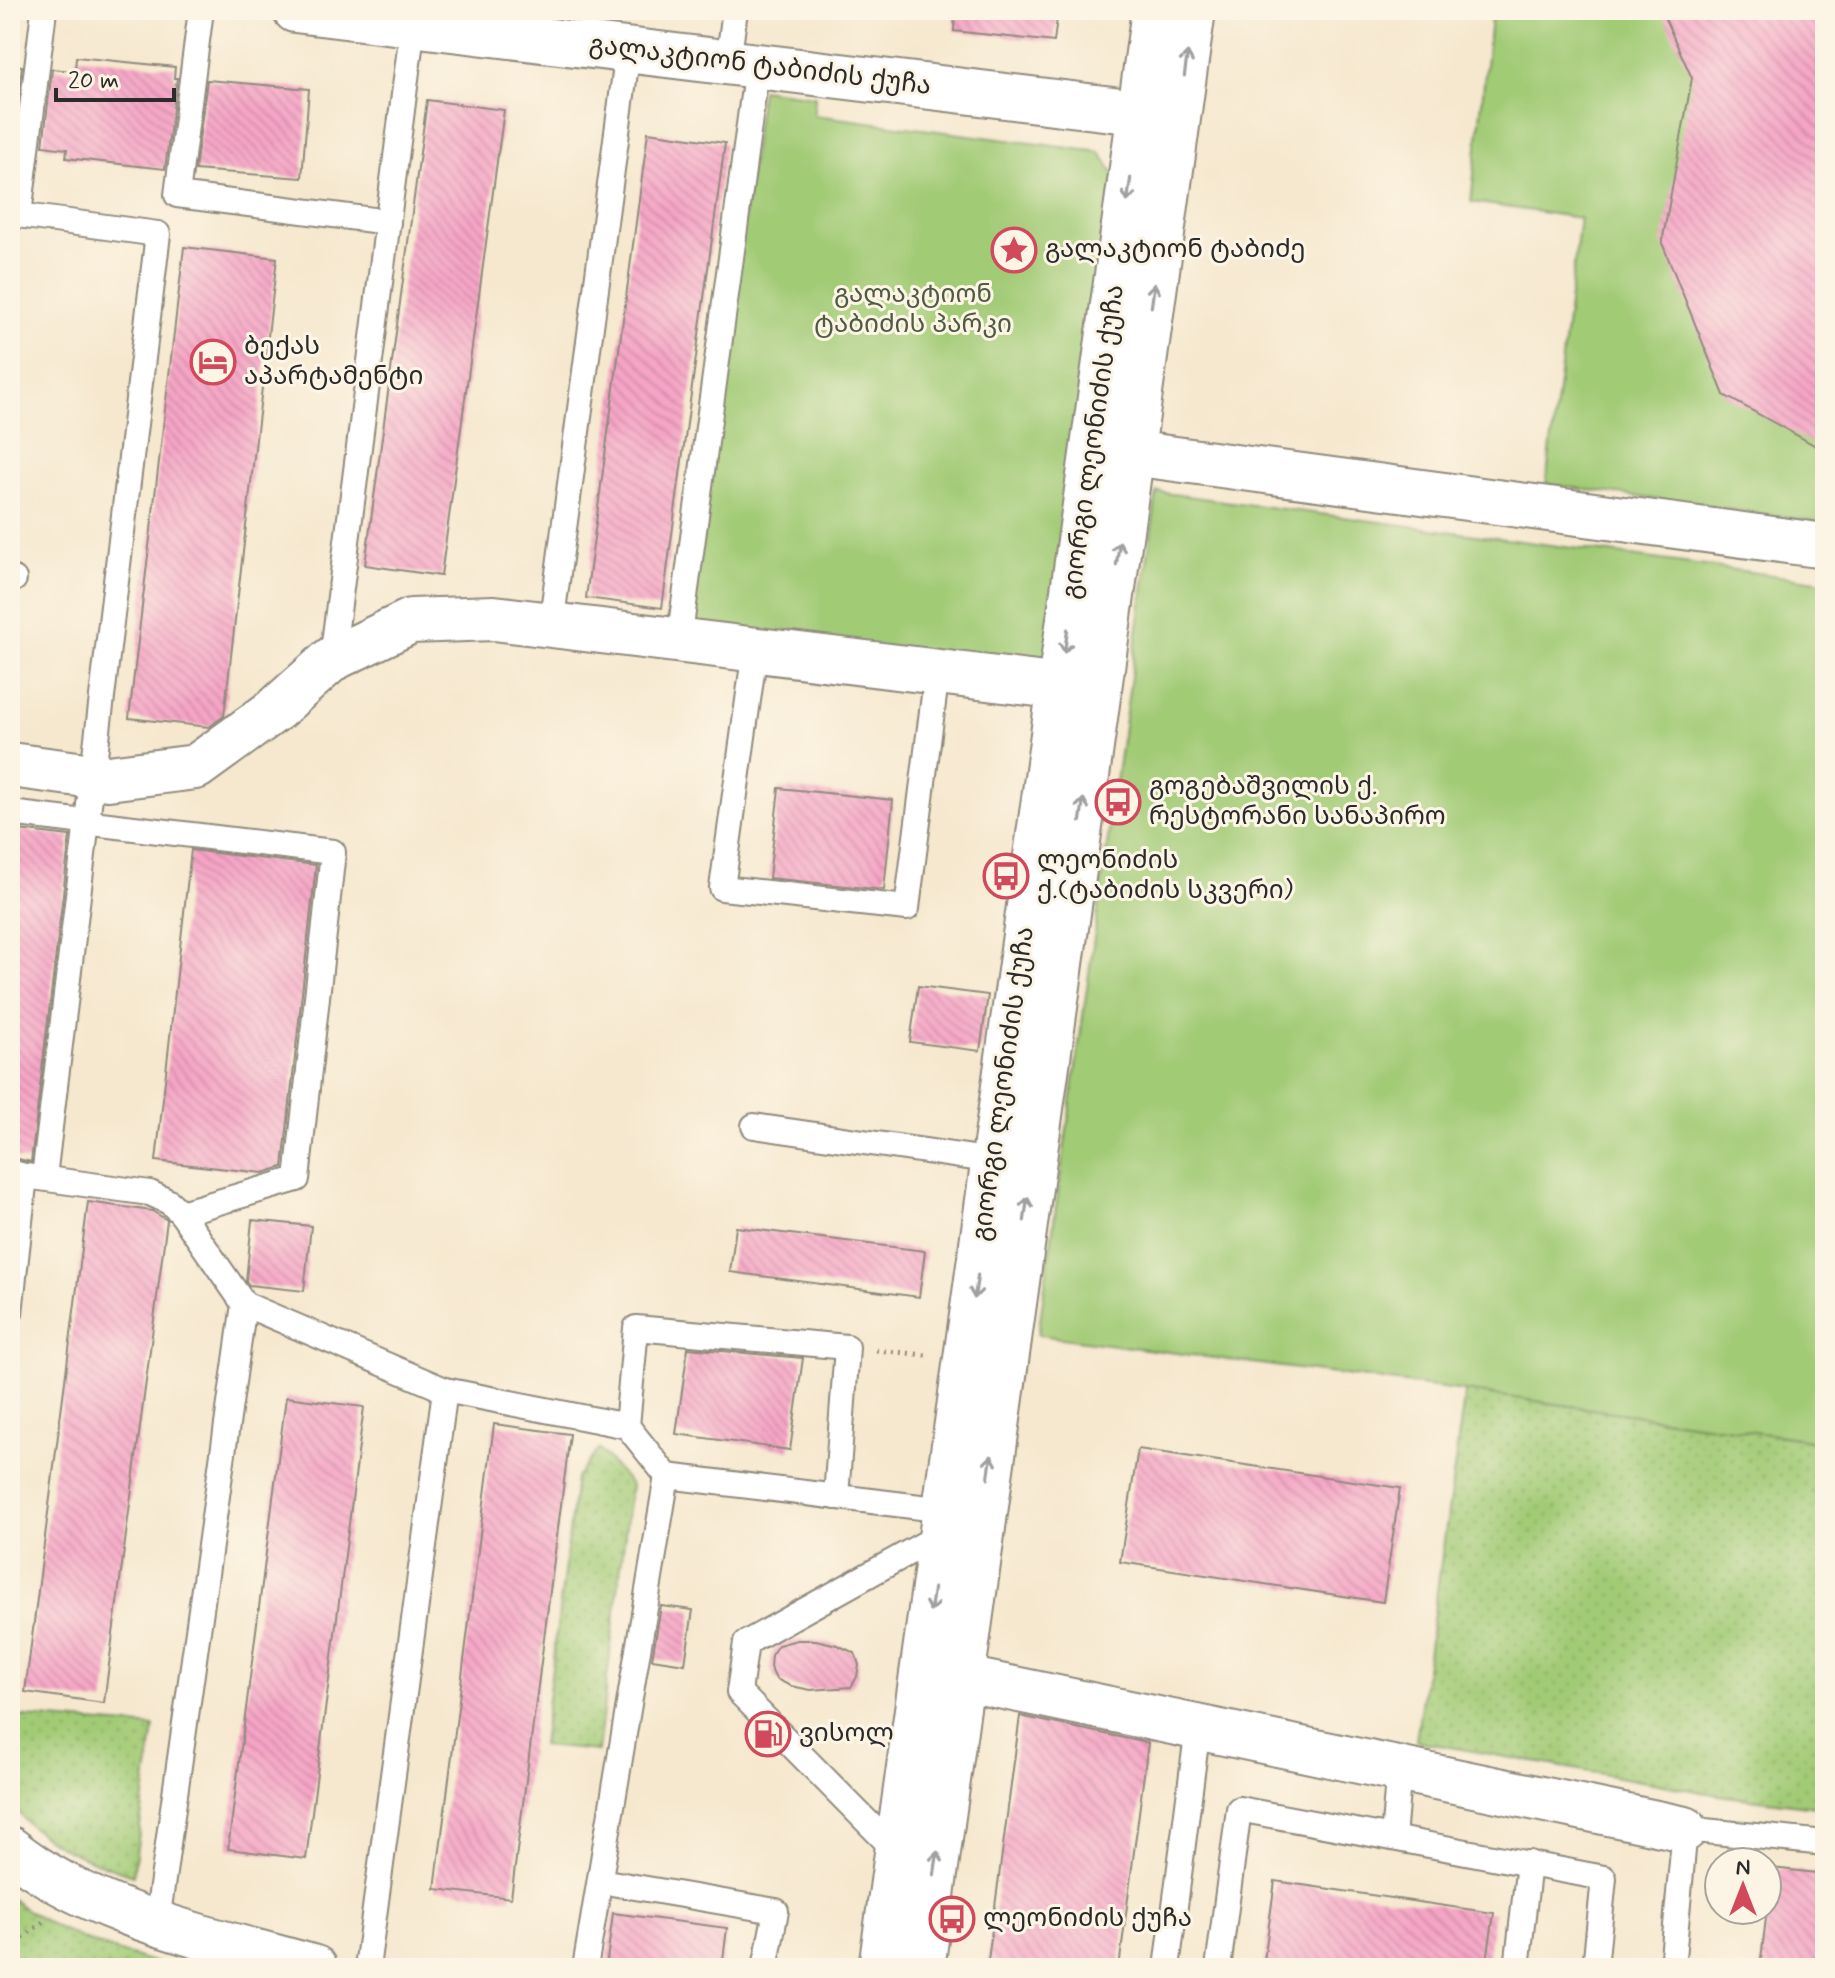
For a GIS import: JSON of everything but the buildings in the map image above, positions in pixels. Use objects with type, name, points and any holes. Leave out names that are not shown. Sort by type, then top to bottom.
[{"type":"main road","name":"გალაკტიონ ტაბიძის ქუჩა","points":[[295,10],[1159,115]]},
{"type":"main road","name":"გიორგი ლეონიძის ქუჩა","points":[[922,1968],[961,1678],[957,1520],[966,1359],[994,1161],[1079,690],[1131,453],[1159,115],[1154,10]]},
{"type":"main road","name":"გიორგი ლეონიძის ქუჩა","points":[[881,1968],[897,1852],[957,1520],[1079,690],[1159,115],[1193,10]]},
{"type":"main road","points":[[1131,453],[1825,546]]},
{"type":"main road","points":[[10,765],[108,778],[196,767],[276,709],[332,659],[411,621],[494,618],[1079,690]]},
{"type":"main road","points":[[961,1678],[1685,1829]]},
{"type":"main road","points":[[10,1849],[34,1868],[79,1893],[157,1922],[315,1968]]},
{"type":"lane","points":[[44,10],[15,214],[158,234]]},
{"type":"lane","points":[[10,1313],[26,1175],[87,823],[158,234],[177,195],[201,10]]},
{"type":"lane","points":[[679,641],[743,64],[735,10]]},
{"type":"lane","points":[[332,659],[413,24]]},
{"type":"lane","points":[[551,626],[628,50]]},
{"type":"lane","points":[[177,195],[388,222]]},
{"type":"lane","points":[[755,650],[722,888],[907,908],[937,672]]},
{"type":"lane","points":[[10,813],[333,852],[297,1179],[181,1213]]},
{"type":"lane","points":[[754,1126],[994,1161]]},
{"type":"lane","points":[[26,1175],[150,1193],[169,1202],[181,1213],[244,1304],[445,1390],[627,1426],[667,1476],[836,1497],[957,1520]]},
{"type":"lane","points":[[157,1922],[244,1304]]},
{"type":"lane","points":[[627,1426],[636,1328],[847,1347],[836,1497]]},
{"type":"lane","points":[[367,1968],[445,1390]]},
{"type":"lane","points":[[585,1968],[667,1476]]},
{"type":"lane","points":[[897,1852],[739,1692],[746,1643],[957,1520]]},
{"type":"lane","points":[[1167,1968],[1198,1727]]},
{"type":"lane","points":[[1393,1838],[1399,1768]]},
{"type":"lane","points":[[1218,1968],[1239,1809],[1604,1878],[1595,1968]]},
{"type":"lane","points":[[1672,1968],[1685,1829],[1825,1843]]},
{"type":"lane","points":[[1517,1968],[1529,1863]]},
{"type":"lane","points":[[600,1881],[776,1911],[765,1968]]},
{"type":"path","points":[[847,1347],[966,1359]]},
{"type":"green space","points":[[1492,10],[1825,10],[1825,523],[1546,484],[1580,218],[1471,202]]},
{"type":"green space","name":"გალაკტიონ ტაბიძის პარკი","points":[[761,89],[815,96],[814,115],[1100,152],[1114,174],[1044,673],[689,632]]},
{"type":"green space","points":[[1157,492],[1825,582],[1825,1442],[1038,1335]]},
{"type":"green space","points":[[1465,1391],[1825,1442],[1825,1808],[1725,1796],[1416,1741]]},
{"type":"green space","points":[[599,1449],[631,1485],[598,1751],[542,1746],[576,1478]]},
{"type":"green space","points":[[13,1716],[154,1727],[133,1875],[63,1848],[31,1826],[19,1812],[11,1797],[8,1779]]},
{"type":"green space","points":[[10,1898],[68,1933],[173,1968],[31,1968],[10,1953]]},
{"type":"place","name":"გალაკტიონ ტაბიძე","points":[[1014,250]]},
{"type":"place","name":"ბექას აპარტამენტი","points":[[213,362]]},
{"type":"place","name":"გოგებაშვილის ქ. რესტორანი სანაპირო","points":[[1118,802]]},
{"type":"place","name":"ლეონიძის ქ.(ტაბიძის სკვერი)","points":[[1006,876]]},
{"type":"place","name":"ვისოლ","points":[[768,1734]]},
{"type":"place","name":"ლეონიძის ქუჩა","points":[[952,1919]]}]
